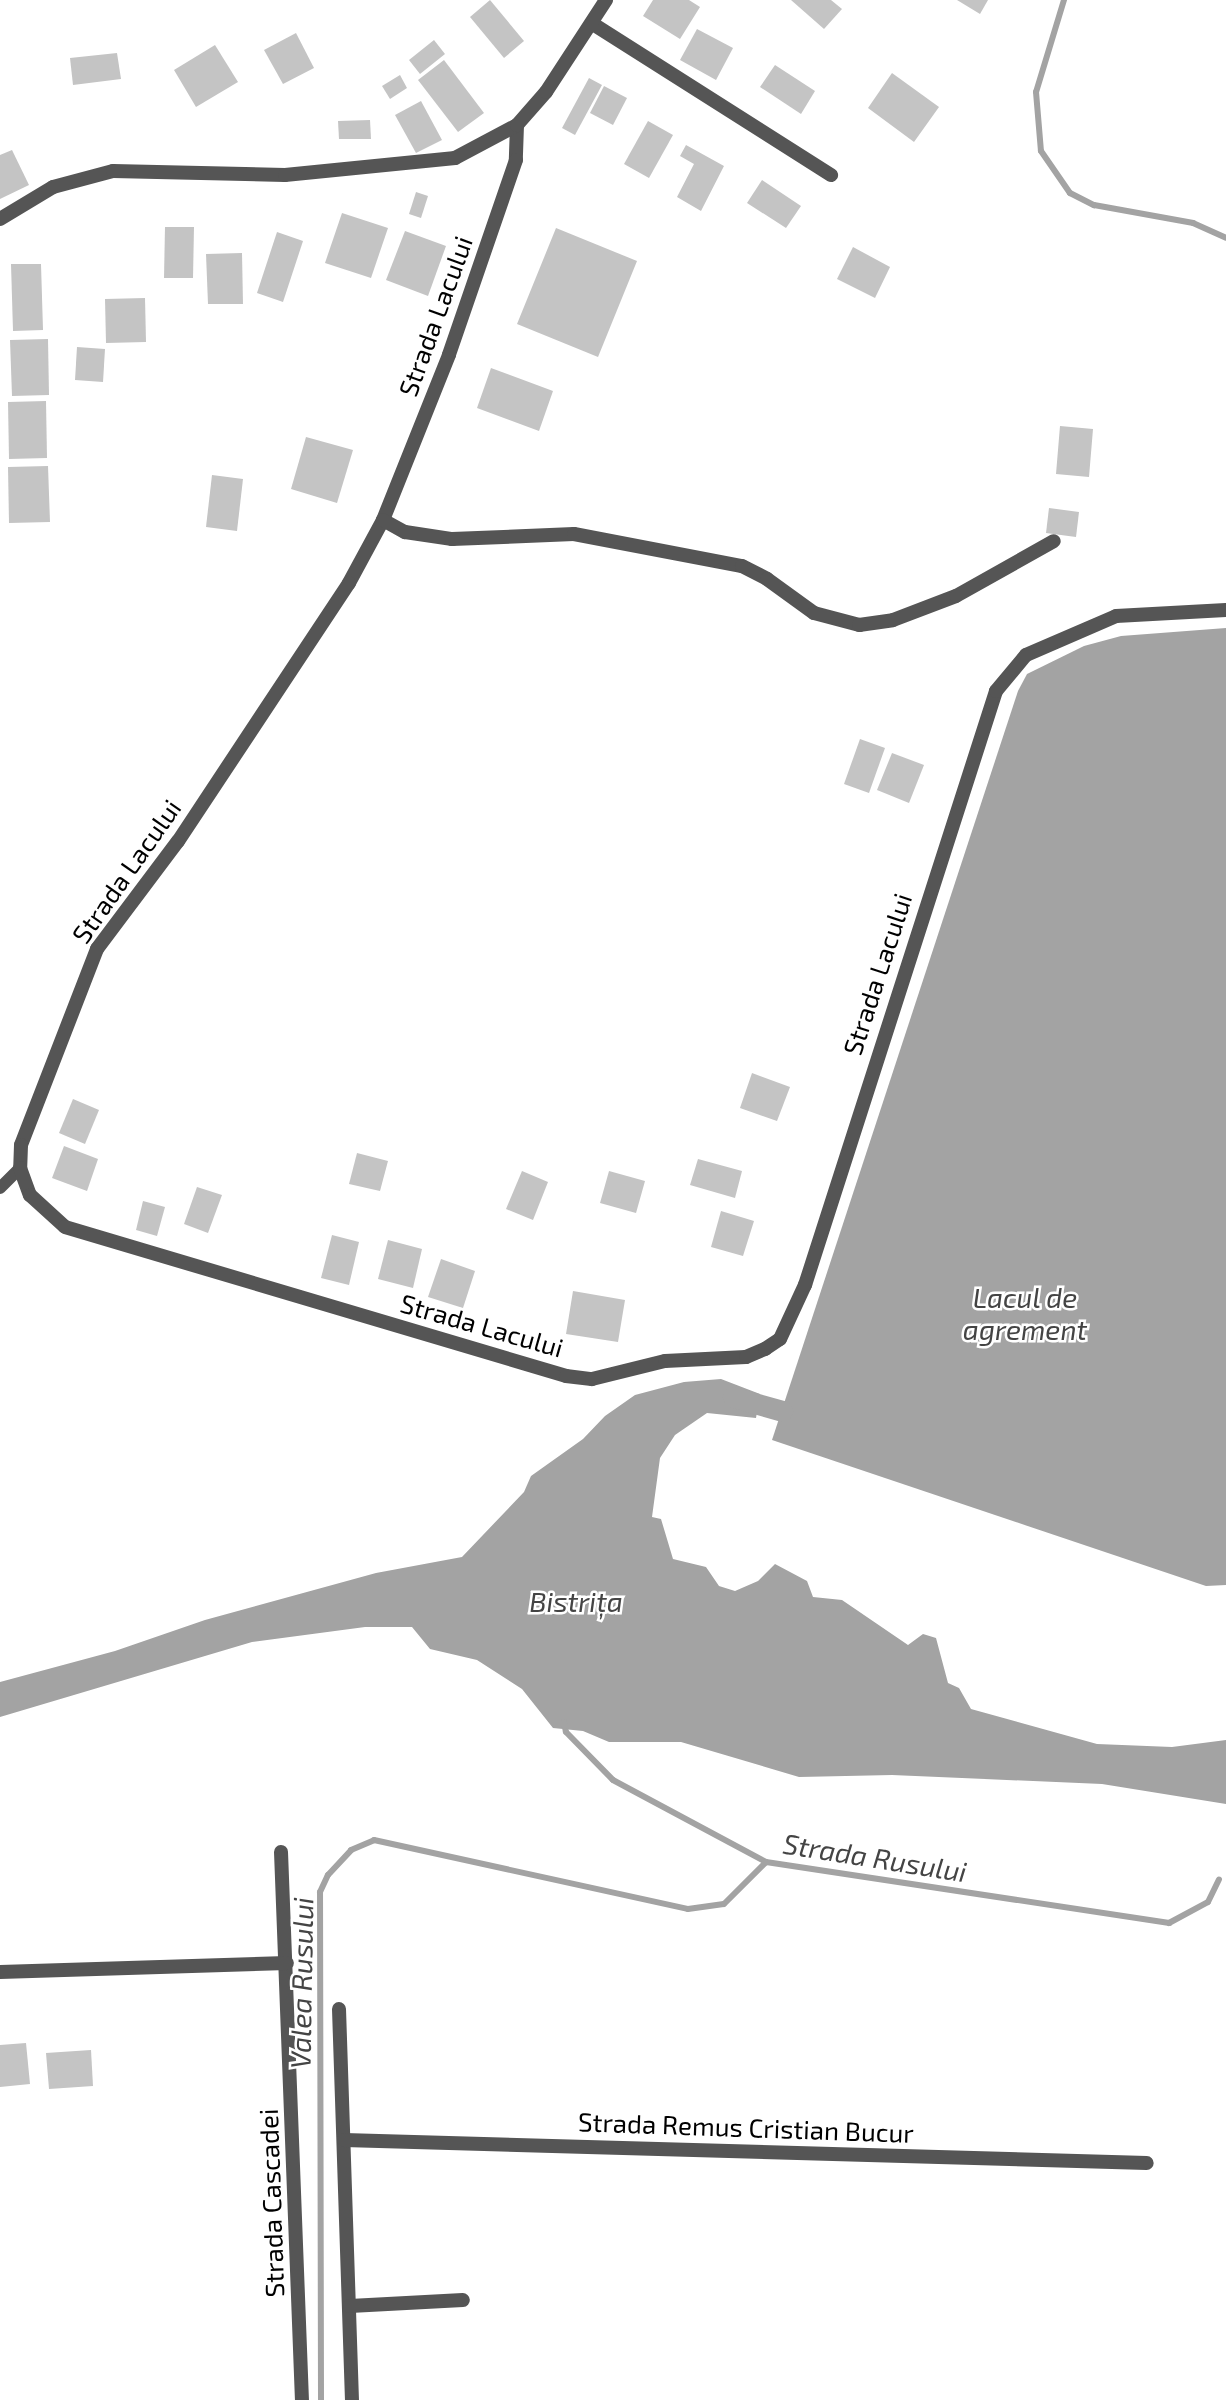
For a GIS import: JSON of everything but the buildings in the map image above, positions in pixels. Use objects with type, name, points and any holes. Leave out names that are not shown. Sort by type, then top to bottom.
[{"type":"street","points":[[0,219],[53,187],[113,171],[285,174],[455,158],[517,125],[546,92],[593,24],[606,0]]},
{"type":"street","points":[[593,24],[831,175]]},
{"type":"street","name":"Strada Lacului","points":[[517,125],[516,160],[449,355],[383,520],[349,583],[178,841],[97,949],[26,1128],[20,1168],[30,1195],[65,1227],[82,1236],[566,1376],[592,1379],[665,1361],[746,1356],[765,1349],[780,1339],[804,1285],[996,691],[1026,655],[1116,616],[1226,610]]},
{"type":"street","points":[[383,520],[405,532],[452,539],[574,534],[742,566],[767,579],[814,613],[859,625],[893,620],[956,596],[1054,541]]},
{"type":"street","name":"Strada Cascadei","points":[[281,1852],[302,2400]]},
{"type":"street","points":[[0,1972],[287,1963]]},
{"type":"street","points":[[339,2009],[338,2072],[344,2140],[352,2400]]},
{"type":"street","name":"Strada Remus Cristian Bucur","points":[[344,2140],[1147,2163]]},
{"type":"street","points":[[350,2306],[463,2300]]},
{"type":"lane","points":[[0,1188],[20,1168]]},
{"type":"water","name":"Lacul de agrement","points":[[1226,628],[1226,1585],[1206,1586],[772,1440],[1018,691],[1027,674],[1084,646],[1121,636]]},
{"type":"water","name":"Bistrița","points":[[721,1379],[760,1394],[756,1418],[707,1413],[675,1435],[660,1458],[652,1517],[661,1519],[673,1559],[706,1567],[719,1586],[735,1591],[758,1581],[775,1564],[807,1581],[813,1597],[842,1600],[908,1645],[923,1634],[936,1638],[948,1683],[959,1688],[971,1709],[1097,1744],[1172,1747],[1226,1740],[1226,1804],[1102,1784],[892,1775],[799,1777],[681,1742],[609,1742],[583,1731],[553,1728],[522,1689],[477,1660],[430,1649],[412,1627],[365,1627],[252,1642],[0,1717],[0,1682],[115,1651],[205,1620],[376,1573],[462,1557],[524,1492],[531,1476],[583,1439],[605,1416],[635,1395],[684,1382]]},
{"type":"waterway","points":[[1064,0],[1036,92],[1041,151],[1070,193],[1094,205],[1193,223],[1226,238]]},
{"type":"waterway","points":[[733,1397],[782,1411]]},
{"type":"waterway","name":"Strada Rusului","points":[[564,1722],[566,1732],[613,1780],[766,1862],[1169,1923],[1208,1902],[1219,1879]]},
{"type":"waterway","name":"Valea Rusului","points":[[321,2400],[320,1892],[328,1875],[351,1850],[374,1840],[688,1909],[724,1904],[766,1862]]}]
